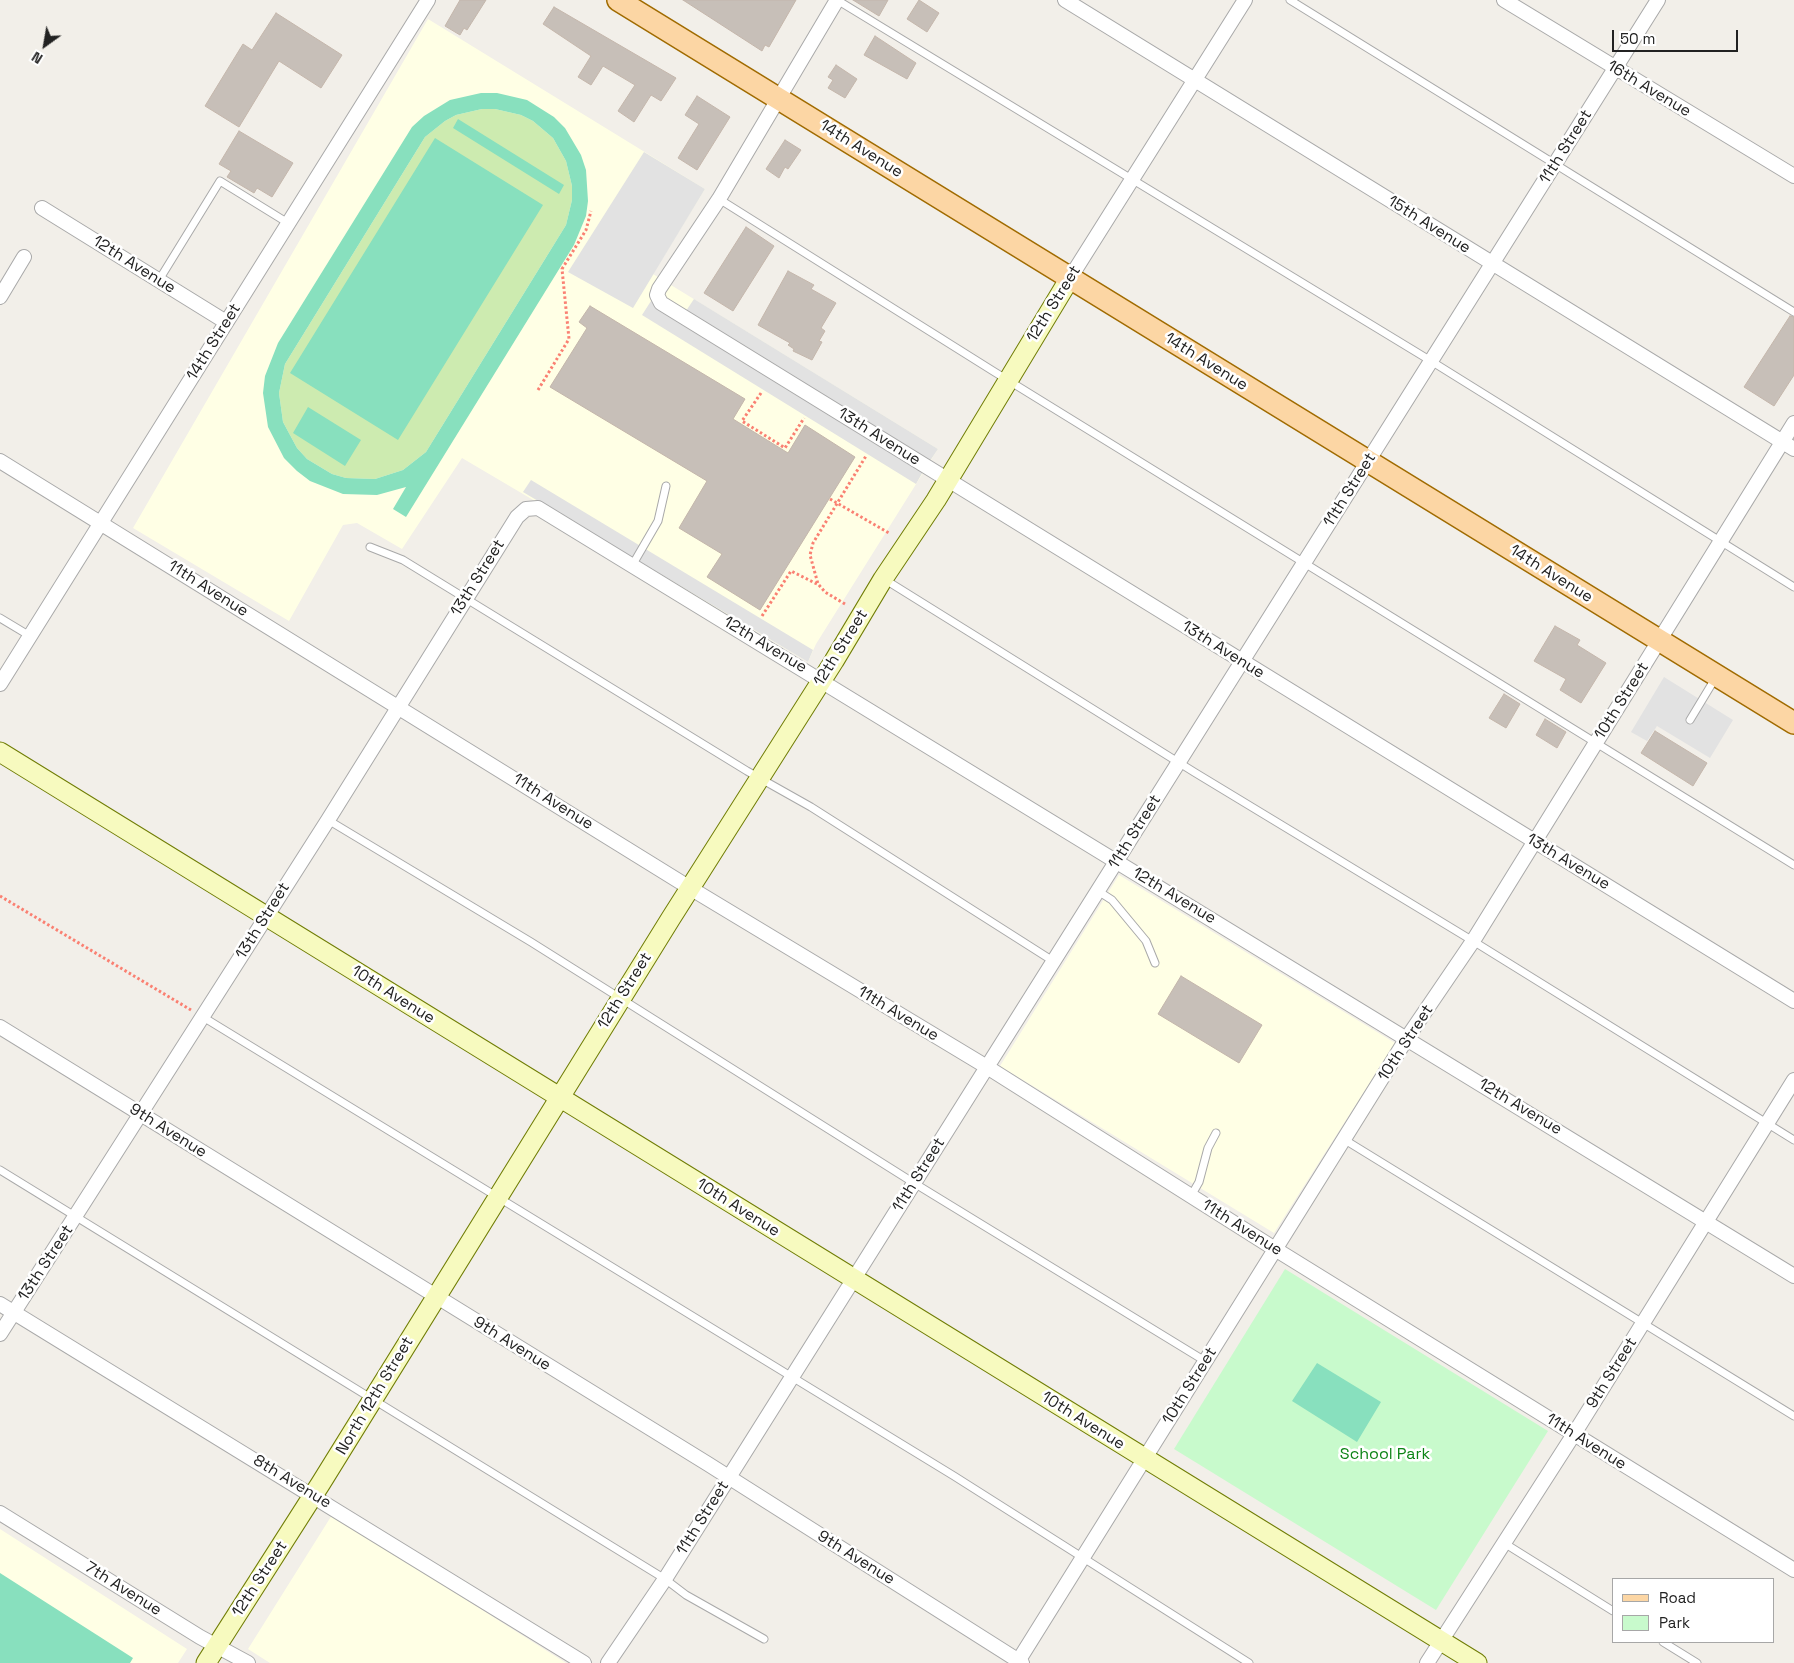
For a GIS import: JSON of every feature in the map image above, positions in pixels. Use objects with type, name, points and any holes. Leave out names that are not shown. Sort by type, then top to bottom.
[{"type":"main road","name":"14th Avenue","points":[[618,0],[1794,723]]},
{"type":"street","name":"14th Street","points":[[0,684],[428,0]]},
{"type":"street","points":[[719,199],[837,0]]},
{"type":"street","name":"15th Avenue","points":[[1065,0],[1788,446]]},
{"type":"street","name":"12th Street","points":[[435,1296],[822,680],[883,579],[936,500],[1007,379],[1245,0]]},
{"type":"street","name":"16th Avenue","points":[[1504,0],[1794,176]]},
{"type":"street","name":"11th Street","points":[[608,1663],[665,1579],[1658,0]]},
{"type":"street","name":"13th Avenue","points":[[719,199],[657,295],[661,303],[1534,842],[1794,1000]]},
{"type":"street","name":"12th Avenue","points":[[42,208],[226,322]]},
{"type":"street","points":[[0,297],[24,256]]},
{"type":"street","name":"10th Street","points":[[1019,1662],[1144,1458],[1345,1140],[1407,1038],[1473,941],[1720,542],[1788,446],[1794,423]]},
{"type":"street","name":"11th Avenue","points":[[0,461],[690,888],[987,1067],[1275,1249],[1794,1570]]},
{"type":"street","name":"12th Avenue","points":[[526,509],[538,508],[633,564],[1794,1276]]},
{"type":"street","name":"13th Street","points":[[0,1334],[328,820],[517,516],[526,509]]},
{"type":"street","name":"10th Avenue","points":[[0,752],[1477,1663]]},
{"type":"street","name":"9th Avenue","points":[[0,1027],[728,1477],[1019,1662]]},
{"type":"street","name":"9th Street","points":[[1427,1663],[1574,1434],[1794,1080]]},
{"type":"street","name":"North 12th Street","points":[[314,1495],[435,1296]]},
{"type":"street","name":"8th Avenue","points":[[0,1304],[314,1495],[574,1661]]},
{"type":"street","name":"12th Street","points":[[206,1663],[314,1495]]},
{"type":"street","name":"7th Avenue","points":[[0,1513],[200,1637],[218,1645],[248,1663]]},
{"type":"lane","points":[[837,0],[1431,361],[1794,587]]},
{"type":"lane","points":[[1290,0],[1794,312]]},
{"type":"lane","points":[[159,280],[220,181],[288,223]]},
{"type":"lane","points":[[719,199],[1794,865]]},
{"type":"lane","points":[[633,564],[654,530],[666,486]]},
{"type":"lane","points":[[370,547],[403,560],[465,600],[759,778],[811,807],[1053,961]]},
{"type":"lane","points":[[883,579],[1794,1140]]},
{"type":"lane","points":[[0,618],[30,636]]},
{"type":"lane","points":[[1690,720],[1717,676]]},
{"type":"lane","points":[[328,820],[1205,1361]]},
{"type":"lane","points":[[1098,891],[1112,900],[1146,941],[1155,963]]},
{"type":"lane","points":[[203,1017],[954,1476],[1082,1559],[1249,1663]]},
{"type":"lane","points":[[1191,1196],[1199,1182],[1208,1148],[1216,1133]]},
{"type":"lane","points":[[1345,1140],[1794,1416]]},
{"type":"lane","points":[[0,1170],[371,1400],[665,1579],[686,1595],[764,1639]]},
{"type":"lane","points":[[1504,1543],[1612,1609]]},
{"type":"lane","points":[[1665,1643],[1697,1663]]},
{"type":"path","points":[[538,390],[568,340],[562,269],[586,230],[590,211]]},
{"type":"path","points":[[761,392],[742,421],[785,448],[804,418]]},
{"type":"path","points":[[845,604],[825,592],[818,584],[810,555],[813,543],[866,456]]},
{"type":"path","points":[[830,499],[889,534]]},
{"type":"path","points":[[762,616],[791,571],[811,583],[818,584]]},
{"type":"path","points":[[0,896],[203,1017]]},
{"type":"shaded area","points":[[428,19],[705,189],[653,274],[938,449],[816,644],[808,662],[462,458],[402,549],[357,523],[343,525],[289,621],[133,528]]},
{"type":"shaded area","points":[[644,152],[705,189],[633,308],[568,272]]},
{"type":"shaded area","points":[[694,299],[938,449],[930,461],[686,311]]},
{"type":"shaded area","points":[[651,301],[924,470],[916,484],[642,315]]},
{"type":"shaded area","points":[[531,480],[813,650],[808,662],[523,492]]},
{"type":"shaded area","points":[[1664,677],[1733,720],[1710,758],[1657,726],[1647,741],[1631,732]]},
{"type":"shaded area","points":[[1119,875],[1395,1043],[1274,1233],[1000,1066]]},
{"type":"shaded area","points":[[332,1515],[566,1663],[270,1663],[248,1649]]},
{"type":"shaded area","points":[[0,1529],[187,1649],[178,1663],[0,1663]]},
{"type":"green space","points":[[481,93],[497,93],[527,100],[554,117],[565,128],[581,155],[586,170],[588,201],[586,216],[574,245],[406,517],[393,509],[406,487],[377,495],[343,494],[310,481],[297,471],[284,458],[268,427],[263,393],[265,376],[278,343],[412,127],[424,116],[450,100]],"holes":[[[482,109],[495,109],[521,115],[533,121],[553,138],[566,161],[572,186],[572,200],[566,225],[426,452],[403,470],[375,479],[346,478],[332,474],[307,459],[297,448],[283,422],[279,393],[285,364],[425,137],[456,115]]]},
{"type":"green space","points":[[482,109],[495,109],[521,115],[533,121],[553,138],[566,161],[572,186],[572,200],[566,225],[426,452],[403,470],[375,479],[346,478],[332,474],[307,459],[297,448],[283,422],[279,393],[285,364],[425,137],[456,115]]},
{"type":"green space","points":[[458,119],[564,185],[559,194],[453,128]]},
{"type":"green space","points":[[435,138],[543,205],[398,440],[290,373]]},
{"type":"green space","points":[[308,407],[361,440],[345,466],[293,433]]},
{"type":"green space","name":"School Park","points":[[1285,1269],[1548,1431],[1436,1610],[1174,1449]]},
{"type":"green space","points":[[1317,1363],[1381,1402],[1357,1442],[1292,1401]]},
{"type":"green space","points":[[0,1573],[133,1658],[130,1663],[0,1663]]},
{"type":"building","points":[[460,0],[486,0],[467,30],[464,28],[460,35],[445,26]]},
{"type":"building","points":[[683,0],[796,0],[769,47],[765,45],[762,51]]},
{"type":"building","points":[[853,0],[888,0],[879,16]]},
{"type":"building","points":[[919,0],[939,13],[927,32],[907,19]]},
{"type":"building","points":[[554,7],[676,78],[661,101],[651,95],[634,122],[618,111],[635,85],[603,66],[591,85],[578,77],[591,56],[543,24]]},
{"type":"building","points":[[276,13],[342,55],[321,88],[279,61],[239,127],[205,106],[243,44],[252,50]]},
{"type":"building","points":[[875,36],[916,63],[907,79],[864,55]]},
{"type":"building","points":[[836,65],[857,79],[845,98],[828,88],[833,80],[828,77]]},
{"type":"building","points":[[697,96],[730,117],[697,170],[678,158],[699,124],[685,115]]},
{"type":"building","points":[[239,131],[293,163],[272,197],[257,188],[254,193],[227,177],[231,171],[219,164]]},
{"type":"building","points":[[785,140],[801,150],[788,169],[785,167],[779,178],[766,169]]},
{"type":"building","points":[[746,227],[774,246],[733,311],[704,293]]},
{"type":"building","points":[[788,271],[814,285],[811,289],[836,303],[821,328],[825,331],[819,341],[822,342],[812,360],[793,351],[794,349],[788,345],[790,343],[758,325]]},
{"type":"building","points":[[590,306],[745,399],[733,419],[788,453],[805,425],[855,457],[760,610],[707,577],[722,554],[679,528],[707,481],[550,387],[587,328],[579,322]]},
{"type":"building","points":[[1790,316],[1794,317],[1794,375],[1774,406],[1744,387]]},
{"type":"building","points":[[1555,626],[1580,640],[1577,645],[1606,663],[1581,703],[1560,690],[1566,679],[1534,661]]},
{"type":"building","points":[[1504,694],[1520,704],[1506,728],[1489,718]]},
{"type":"building","points":[[1545,719],[1566,732],[1557,748],[1536,735]]},
{"type":"building","points":[[1655,731],[1707,763],[1693,786],[1641,753]]},
{"type":"building","points":[[1181,976],[1262,1025],[1239,1063],[1158,1014]]}]
